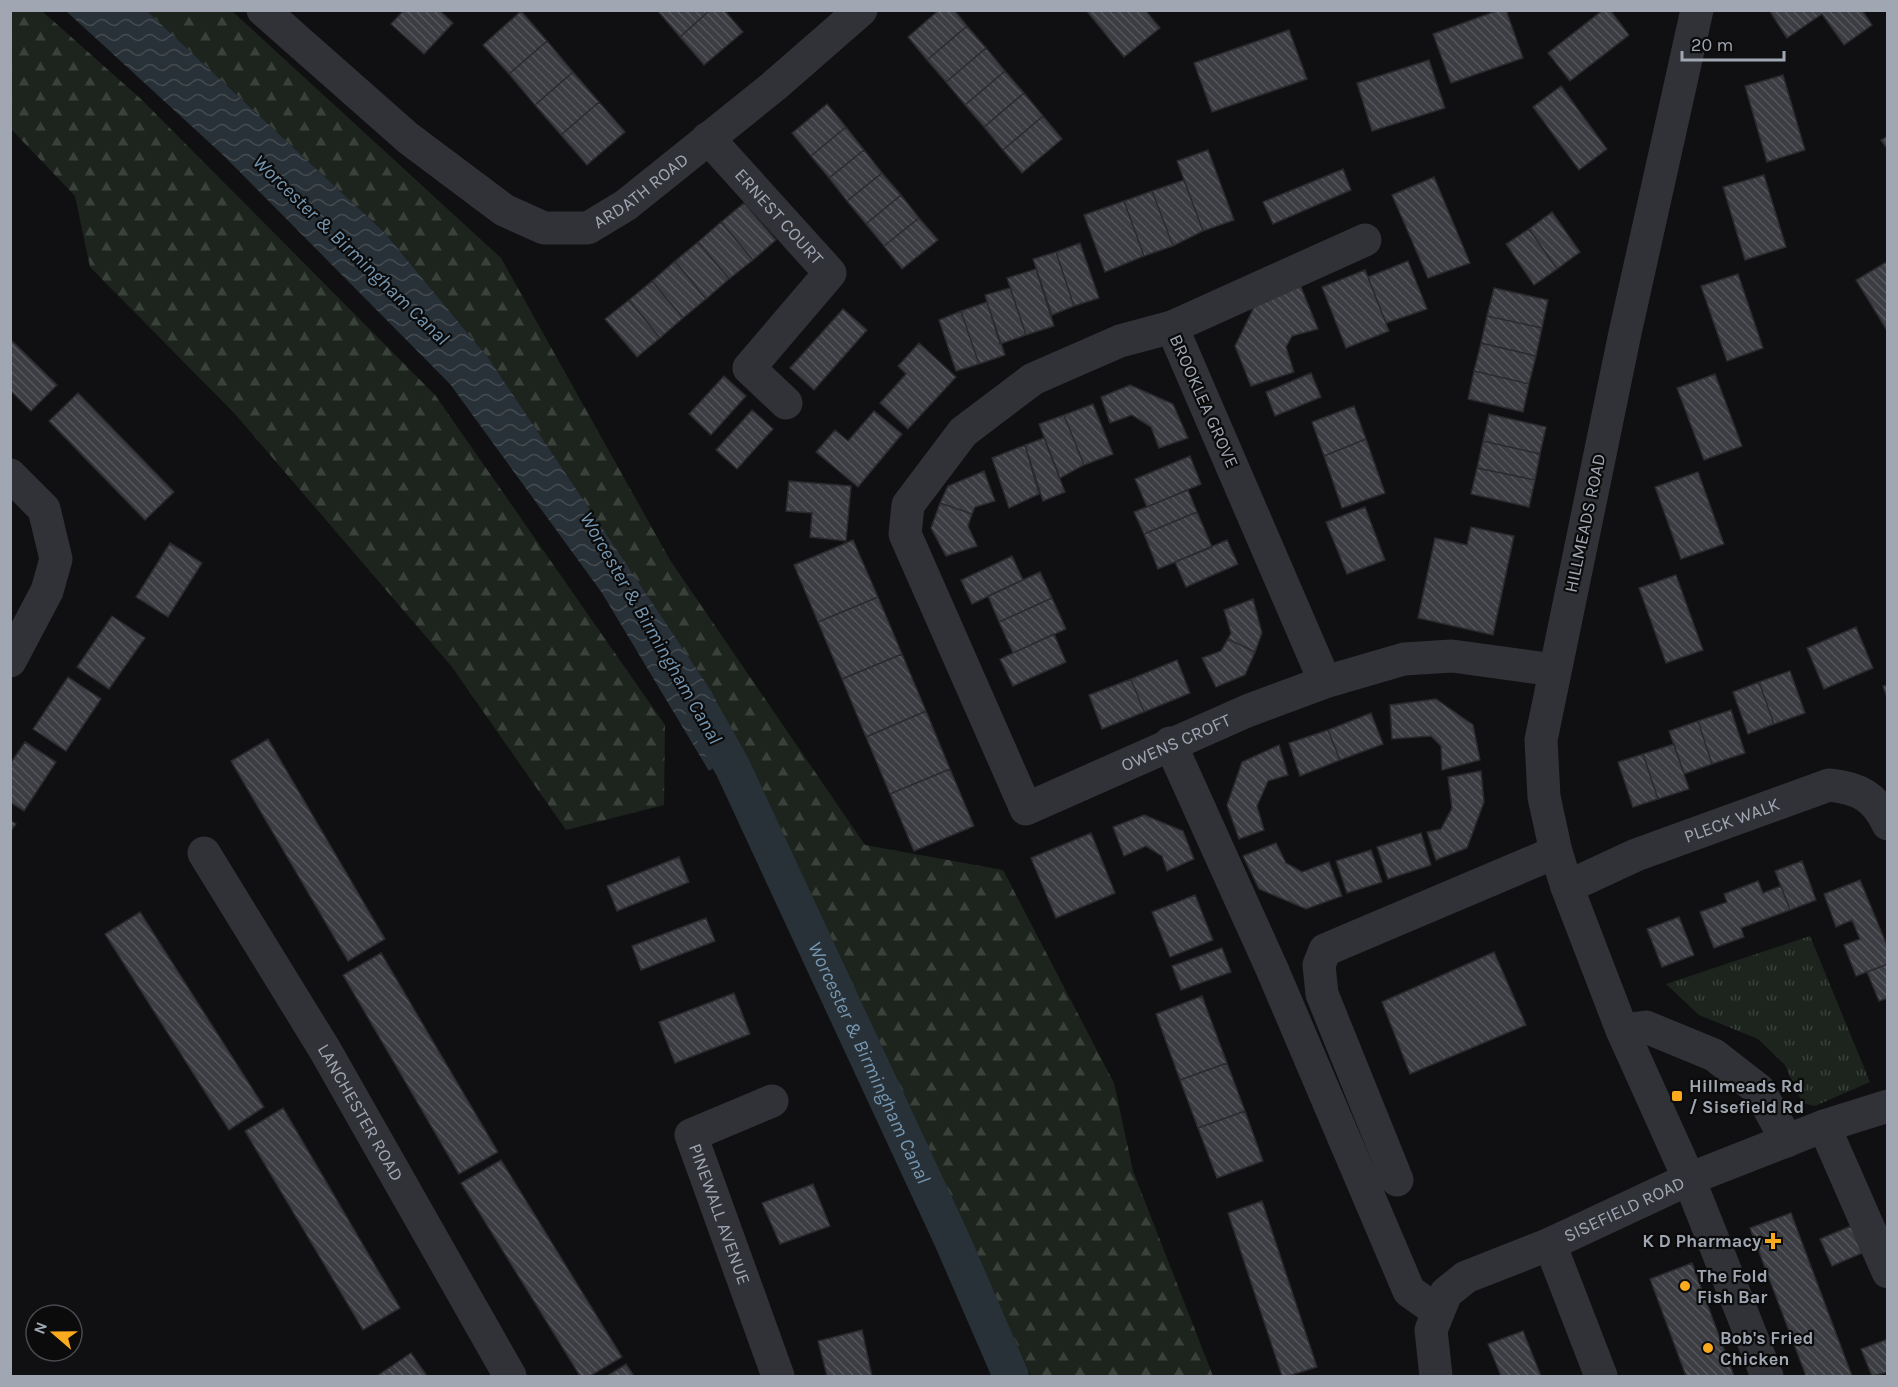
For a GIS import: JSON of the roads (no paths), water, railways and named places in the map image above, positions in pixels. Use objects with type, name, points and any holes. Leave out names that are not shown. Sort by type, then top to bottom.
[{"type":"street","name":"ARDATH ROAD","points":[[263,10],[408,138],[504,210],[544,228],[588,228],[626,205],[774,86],[861,10]]},
{"type":"street","name":"HILLMEADS ROAD","points":[[1697,10],[1625,333],[1540,740],[1544,797],[1556,852],[1567,887],[1622,1030],[1689,1179],[1767,1377]]},
{"type":"street","name":"ERNEST COURT","points":[[708,138],[830,273],[749,368],[786,403]]},
{"type":"street","points":[[1172,327],[1365,240]]},
{"type":"street","name":"BROOKLEA GROVE","points":[[1026,809],[904,534],[908,505],[963,432],[1033,379],[1120,341],[1172,327],[1325,682]]},
{"type":"street","points":[[10,475],[44,509],[56,559],[47,591],[10,661]]},
{"type":"street","name":"OWENS CROFT","points":[[1026,809],[1110,774],[1170,743],[1325,682],[1404,659],[1452,656],[1554,670]]},
{"type":"street","points":[[1170,743],[1272,969],[1409,1291],[1437,1311]]},
{"type":"street","name":"PLECK WALK","points":[[1567,887],[1636,855],[1829,785],[1866,793],[1881,810],[1887,824]]},
{"type":"street","points":[[1396,1180],[1322,994],[1319,965],[1325,950],[1556,852]]},
{"type":"street","name":"LANCHESTER ROAD","points":[[204,853],[325,1050],[510,1377]]},
{"type":"street","points":[[1622,1030],[1646,1027],[1714,1055],[1759,1090],[1787,1141]]},
{"type":"street","name":"PINEWALL AVENUE","points":[[772,1101],[691,1135],[778,1377]]},
{"type":"street","name":"SISEFIELD ROAD","points":[[1436,1377],[1431,1330],[1446,1293],[1466,1277],[1550,1244],[1689,1179],[1824,1126],[1887,1106]]},
{"type":"street","points":[[1824,1126],[1887,1272]]},
{"type":"street","points":[[1550,1244],[1601,1377]]},
{"type":"water","points":[[66,11],[147,11],[384,232],[489,359],[712,692],[739,750],[709,771],[602,593],[450,384],[223,155]]},
{"type":"waterway","name":"Worcester & Birmingham Canal","points":[[704,716],[733,768],[952,1240],[1011,1376]]},
{"type":"place","name":"Hillmeads Rd / Sisefield Rd","points":[[1677,1096]]},
{"type":"place","name":"K D Pharmacy","points":[[1773,1241]]},
{"type":"place","name":"The Fold Fish Bar","points":[[1685,1286]]},
{"type":"place","name":"Bob's Fried Chicken","points":[[1708,1348]]}]
